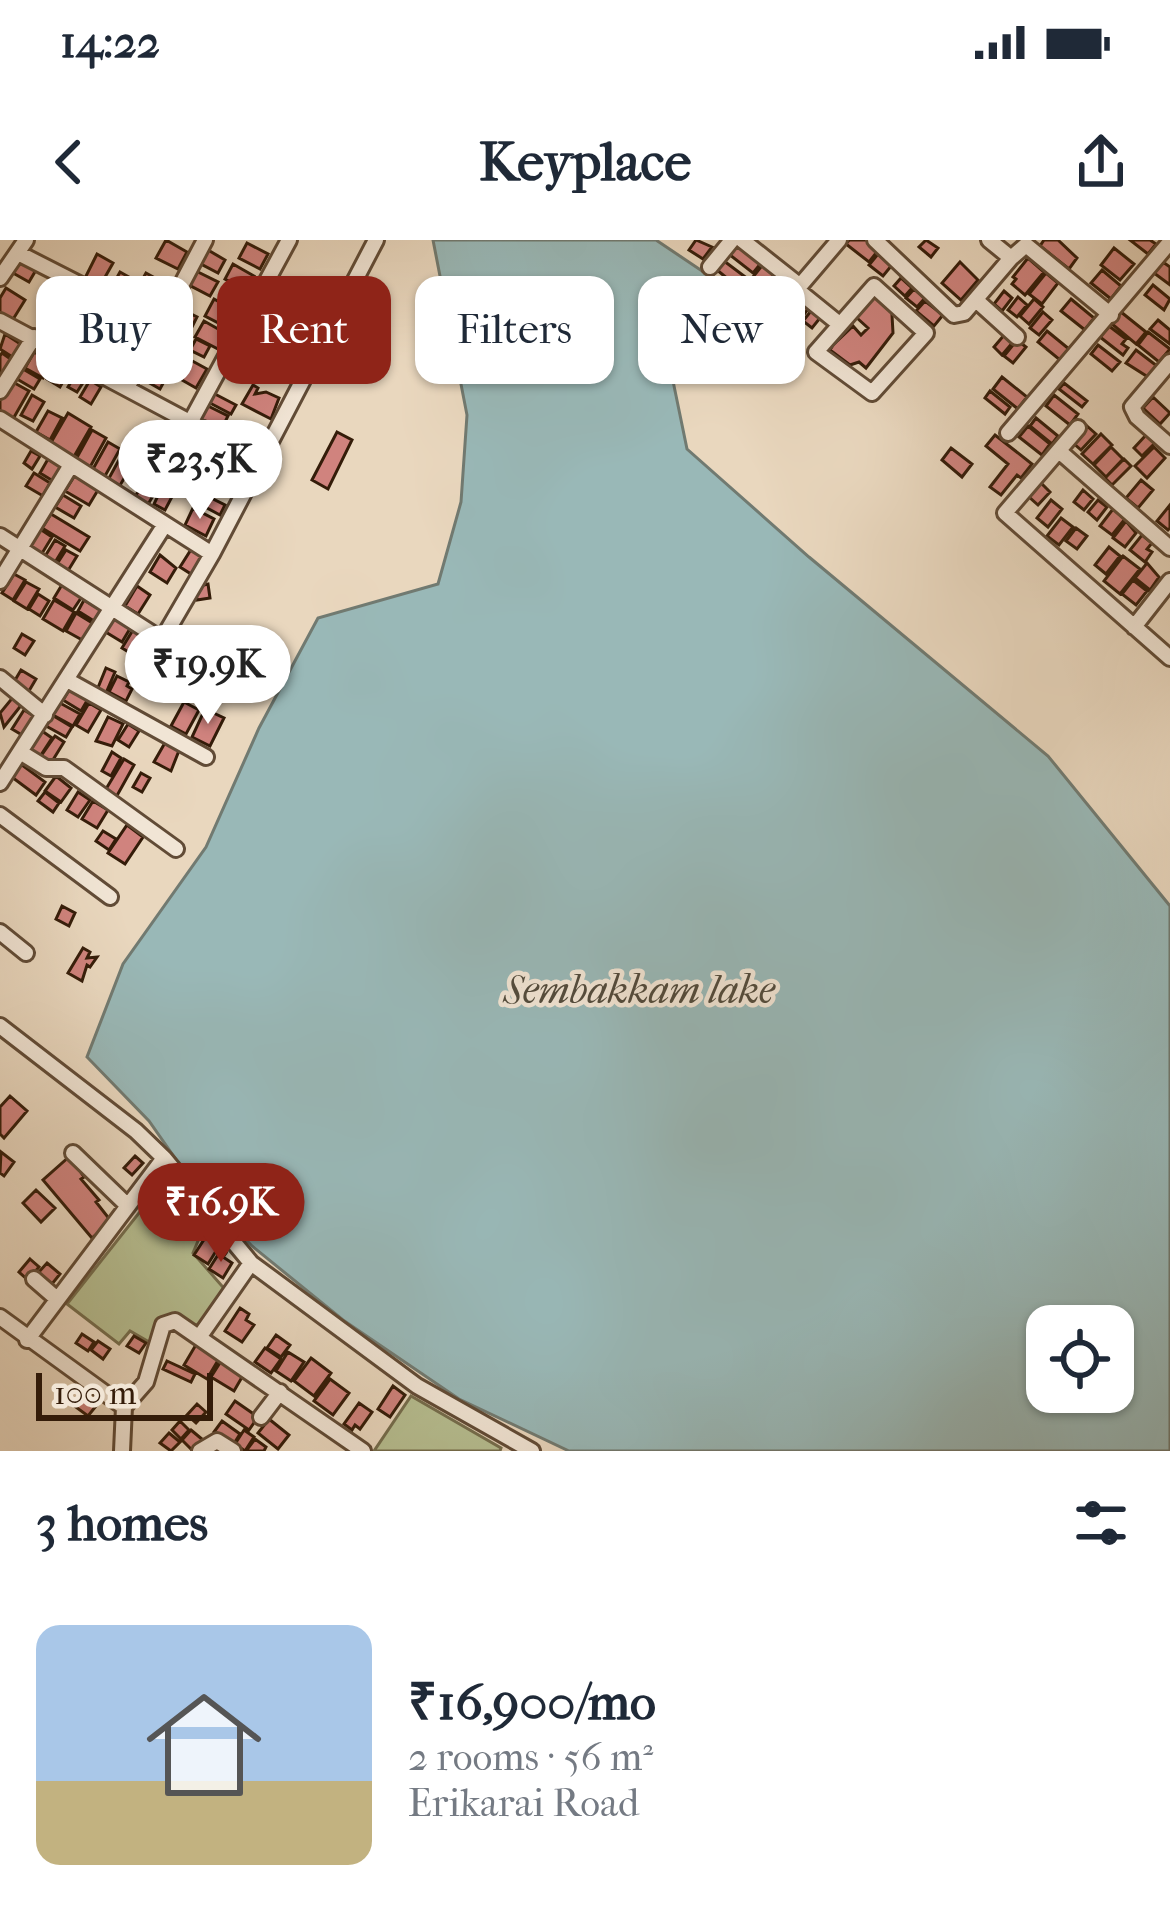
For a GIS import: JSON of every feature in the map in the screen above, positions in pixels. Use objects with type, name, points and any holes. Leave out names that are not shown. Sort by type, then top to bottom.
[{"type":"street","points":[[127,388],[205,240]]},
{"type":"street","points":[[191,421],[289,240]]},
{"type":"street","points":[[141,676],[212,554],[376,240]]},
{"type":"street","points":[[710,267],[732,240]]},
{"type":"street","points":[[742,240],[785,276]]},
{"type":"street","points":[[805,279],[839,240]]},
{"type":"street","points":[[875,240],[947,311],[964,314],[1028,242],[1112,315]]},
{"type":"street","points":[[996,242],[1011,259]]},
{"type":"street","points":[[1008,433],[1170,242]]},
{"type":"street","points":[[0,278],[22,246],[72,276]]},
{"type":"street","points":[[874,286],[926,333],[872,393],[816,352],[838,323],[874,286]]},
{"type":"street","points":[[805,293],[838,323]]},
{"type":"street","points":[[976,300],[1017,338]]},
{"type":"street","points":[[0,321],[260,460]]},
{"type":"street","points":[[0,392],[34,337]]},
{"type":"street","points":[[1170,362],[1132,407],[1170,446]]},
{"type":"street","points":[[0,419],[212,554]]},
{"type":"street","points":[[1078,428],[1004,513],[1170,658]]},
{"type":"street","points":[[1059,451],[1170,548]]},
{"type":"street","points":[[0,581],[70,465]]},
{"type":"street","points":[[2,776],[164,526]]},
{"type":"street","points":[[0,536],[162,640]]},
{"type":"street","points":[[1134,627],[1170,581]]},
{"type":"street","points":[[0,678],[45,715]]},
{"type":"street","points":[[67,680],[206,757]]},
{"type":"street","points":[[20,752],[46,768],[64,768],[176,849]]},
{"type":"street","points":[[0,815],[110,898]]},
{"type":"street","points":[[0,932],[26,953]]},
{"type":"street","points":[[0,1026],[110,1108],[164,1158],[251,1263],[417,1386],[508,1446],[532,1451]]},
{"type":"street","points":[[73,1154],[128,1206]]},
{"type":"street","points":[[27,1340],[164,1158]]},
{"type":"street","points":[[200,1336],[251,1263]]},
{"type":"street","points":[[34,1280],[57,1299]]},
{"type":"street","points":[[0,1317],[124,1407]]},
{"type":"street","points":[[122,1451],[124,1407],[146,1382],[163,1325],[175,1321],[363,1451]]},
{"type":"street","points":[[261,1418],[280,1392]]},
{"type":"street","points":[[200,1451],[218,1442],[233,1451]]},
{"type":"green space","points":[[169,1175],[208,1217],[193,1253],[229,1294],[200,1336],[175,1321],[156,1346],[130,1331],[119,1344],[67,1304]]},
{"type":"green space","points":[[411,1396],[501,1448],[500,1451],[374,1451]]},
{"type":"water","name":"Sembakkam lake","points":[[433,240],[656,240],[710,276],[638,276],[638,384],[674,384],[687,449],[1048,756],[1170,906],[1170,1451],[569,1451],[459,1399],[343,1320],[252,1246],[196,1188],[149,1121],[87,1057],[123,964],[206,847],[259,728],[318,618],[438,584],[461,502],[467,415],[461,384],[614,384],[614,276],[440,276]]},
{"type":"building","points":[[166,240],[187,252],[178,269],[156,258]]},
{"type":"building","points":[[696,240],[712,247],[703,259],[689,250]]},
{"type":"building","points":[[870,240],[880,248],[869,262],[846,244]]},
{"type":"building","points":[[926,240],[938,248],[931,257],[919,247]]},
{"type":"building","points":[[1044,240],[1058,240],[1077,258],[1069,269],[1040,246]]},
{"type":"building","points":[[1130,240],[1150,240],[1156,244],[1148,254]]},
{"type":"building","points":[[247,243],[268,254],[260,269],[239,258]]},
{"type":"building","points":[[739,243],[762,262],[753,273],[730,255]]},
{"type":"building","points":[[1114,248],[1134,264],[1120,280],[1101,265]]},
{"type":"building","points":[[208,250],[225,260],[218,273],[201,264]]},
{"type":"building","points":[[97,254],[113,263],[106,276],[86,276]]},
{"type":"building","points":[[878,254],[892,265],[883,276],[869,265]]},
{"type":"building","points":[[1028,258],[1044,272],[1025,295],[1012,284]]},
{"type":"building","points":[[20,261],[36,270],[29,282],[13,273]]},
{"type":"building","points":[[724,261],[744,276],[724,276],[717,270]]},
{"type":"building","points":[[960,262],[978,280],[961,300],[942,283]]},
{"type":"building","points":[[1163,262],[1170,267],[1170,285],[1154,273]]},
{"type":"building","points":[[764,263],[775,271],[773,276],[754,276]]},
{"type":"building","points":[[233,264],[254,276],[227,276]]},
{"type":"building","points":[[1102,270],[1121,286],[1111,299],[1091,283]]},
{"type":"building","points":[[196,271],[217,282],[210,296],[193,287]]},
{"type":"building","points":[[1046,273],[1058,283],[1042,304],[1029,294]]},
{"type":"building","points":[[901,278],[912,288],[905,296],[894,286]]},
{"type":"building","points":[[1153,285],[1170,299],[1164,310],[1145,295]]},
{"type":"building","points":[[6,288],[25,300],[12,321],[0,313]]},
{"type":"building","points":[[914,289],[925,298],[917,307],[906,298]]},
{"type":"building","points":[[1004,291],[1012,298],[1002,311],[994,304]]},
{"type":"building","points":[[880,293],[896,310],[893,333],[866,368],[859,362],[850,365],[830,350],[853,326],[861,335],[868,328],[857,318],[862,307]]},
{"type":"building","points":[[1018,297],[1027,305],[1017,317],[1008,310]]},
{"type":"building","points":[[214,299],[217,301],[217,322],[205,316]]},
{"type":"building","points":[[1034,299],[1043,307],[1029,324],[1020,316]]},
{"type":"building","points":[[1071,299],[1094,318],[1085,330],[1061,311]]},
{"type":"building","points":[[925,301],[943,315],[934,326],[916,311]]},
{"type":"building","points":[[811,311],[820,318],[812,328],[805,318]]},
{"type":"building","points":[[1043,312],[1052,320],[1039,335],[1030,328]]},
{"type":"building","points":[[1121,312],[1146,332],[1136,344],[1112,324]]},
{"type":"building","points":[[1158,320],[1170,330],[1170,344],[1150,329]]},
{"type":"building","points":[[204,321],[217,328],[217,348],[195,337]]},
{"type":"building","points":[[1109,326],[1126,339],[1122,344],[1128,348],[1123,355],[1100,337]]},
{"type":"building","points":[[1047,331],[1069,349],[1060,360],[1038,342]]},
{"type":"building","points":[[1148,332],[1170,349],[1159,362],[1138,345]]},
{"type":"building","points":[[5,334],[22,345],[14,358],[0,349]]},
{"type":"building","points":[[1005,334],[1014,341],[1002,355],[994,347]]},
{"type":"building","points":[[196,339],[210,346],[204,357],[193,352]]},
{"type":"building","points":[[1017,340],[1026,347],[1013,363],[1004,356]]},
{"type":"building","points":[[1098,345],[1120,362],[1112,371],[1091,354]]},
{"type":"building","points":[[1136,350],[1157,366],[1148,377],[1126,363]]},
{"type":"building","points":[[34,352],[36,353],[36,374],[25,368]]},
{"type":"building","points":[[0,356],[12,360],[0,379]]},
{"type":"building","points":[[193,361],[207,369],[196,388],[189,384],[193,384]]},
{"type":"building","points":[[23,369],[36,377],[37,384],[34,389],[17,379]]},
{"type":"building","points":[[1002,377],[1027,397],[1018,409],[993,389]]},
{"type":"building","points":[[11,381],[29,391],[13,419],[0,412],[0,400]]},
{"type":"building","points":[[1064,383],[1087,401],[1082,407],[1059,389]]},
{"type":"building","points":[[88,384],[101,387],[91,404],[80,397]]},
{"type":"building","points":[[253,385],[258,388],[255,394],[266,392],[279,398],[271,419],[242,404]]},
{"type":"building","points":[[990,391],[1010,407],[1005,414],[985,398]]},
{"type":"building","points":[[213,393],[236,405],[231,414],[208,402]]},
{"type":"building","points":[[32,395],[44,402],[33,421],[21,415]]},
{"type":"building","points":[[1054,395],[1078,414],[1070,425],[1046,406]]},
{"type":"building","points":[[1153,397],[1170,413],[1160,424],[1143,408]]},
{"type":"building","points":[[206,405],[228,416],[221,430],[199,418]]},
{"type":"building","points":[[48,411],[62,418],[50,440],[36,432]]},
{"type":"building","points":[[68,413],[91,427],[72,460],[49,446]]},
{"type":"building","points":[[1036,418],[1058,436],[1052,444],[1030,426]]},
{"type":"building","points":[[1028,426],[1050,444],[1042,455],[1019,437]]},
{"type":"building","points":[[1087,426],[1096,434],[1081,450],[1072,442]]},
{"type":"building","points":[[92,430],[106,438],[89,469],[75,461]]},
{"type":"building","points":[[337,432],[352,440],[328,489],[312,480]]},
{"type":"building","points":[[1101,434],[1112,445],[1093,464],[1082,454]]},
{"type":"building","points":[[995,435],[1032,464],[1001,495],[990,487],[1008,464],[986,446]]},
{"type":"building","points":[[1146,435],[1155,443],[1142,456],[1134,448]]},
{"type":"building","points":[[108,442],[120,449],[105,476],[93,469]]},
{"type":"building","points":[[184,445],[197,452],[191,464],[178,458]]},
{"type":"building","points":[[1111,447],[1123,459],[1106,477],[1094,465]]},
{"type":"building","points":[[1154,447],[1165,458],[1147,478],[1135,466]]},
{"type":"building","points":[[951,448],[972,464],[962,477],[942,460]]},
{"type":"building","points":[[31,451],[40,456],[32,469],[24,463]]},
{"type":"building","points":[[120,458],[132,465],[119,487],[108,480]]},
{"type":"building","points":[[48,459],[61,467],[53,481],[40,473]]},
{"type":"building","points":[[1124,459],[1131,466],[1112,485],[1105,478]]},
{"type":"building","points":[[34,473],[50,483],[43,496],[26,486]]},
{"type":"building","points":[[75,475],[98,490],[89,505],[65,491]]},
{"type":"building","points":[[148,477],[160,484],[147,506],[134,498]]},
{"type":"building","points":[[1141,480],[1153,490],[1138,508],[1126,498]]},
{"type":"building","points":[[1040,482],[1050,492],[1038,505],[1028,496]]},
{"type":"building","points":[[162,487],[174,493],[165,510],[154,504]]},
{"type":"building","points":[[1083,490],[1093,499],[1084,510],[1074,502]]},
{"type":"building","points":[[197,491],[225,505],[220,515],[192,500]]},
{"type":"building","points":[[63,495],[81,506],[74,518],[55,507]]},
{"type":"building","points":[[1051,500],[1062,509],[1048,527],[1037,518]]},
{"type":"building","points":[[1098,500],[1107,507],[1097,520],[1088,512]]},
{"type":"building","points":[[1170,505],[1170,528],[1168,530],[1157,521]]},
{"type":"building","points":[[193,508],[214,519],[206,536],[185,525]]},
{"type":"building","points":[[1113,509],[1125,519],[1112,535],[1100,526]]},
{"type":"building","points":[[51,514],[89,537],[80,551],[42,528]]},
{"type":"building","points":[[1061,518],[1073,527],[1059,545],[1047,536]]},
{"type":"building","points":[[1126,521],[1136,533],[1125,547],[1113,538]]},
{"type":"building","points":[[1076,528],[1087,536],[1077,549],[1066,541]]},
{"type":"building","points":[[40,529],[52,537],[41,555],[29,547]]},
{"type":"building","points":[[1142,535],[1152,543],[1145,562],[1130,550]]},
{"type":"building","points":[[55,540],[65,546],[54,564],[44,558]]},
{"type":"building","points":[[1109,547],[1120,556],[1106,574],[1095,565]]},
{"type":"building","points":[[192,548],[205,558],[191,574],[180,567]]},
{"type":"building","points":[[66,550],[77,556],[66,574],[55,567]]},
{"type":"building","points":[[160,555],[176,568],[167,583],[150,572]]},
{"type":"building","points":[[1123,556],[1140,569],[1120,594],[1104,581]]},
{"type":"building","points":[[1147,563],[1159,577],[1150,590],[1135,578]]},
{"type":"building","points":[[14,574],[25,580],[13,600],[2,593]]},
{"type":"building","points":[[1133,580],[1147,591],[1136,605],[1122,594]]},
{"type":"building","points":[[26,582],[39,589],[27,609],[14,601]]},
{"type":"building","points":[[63,583],[83,595],[73,610],[54,598]]},
{"type":"building","points":[[208,584],[210,598],[197,600],[195,587]]},
{"type":"building","points":[[137,586],[150,595],[138,614],[125,606]]},
{"type":"building","points":[[38,594],[49,601],[40,616],[29,609]]},
{"type":"building","points":[[54,600],[74,612],[63,631],[43,619]]},
{"type":"building","points":[[84,600],[101,610],[94,621],[78,611]]},
{"type":"building","points":[[76,613],[94,624],[84,641],[66,631]]},
{"type":"building","points":[[113,616],[131,627],[122,642],[104,631]]},
{"type":"building","points":[[133,630],[152,641],[140,659],[122,648]]},
{"type":"building","points":[[22,634],[34,641],[25,655],[14,648]]},
{"type":"building","points":[[178,638],[201,650],[192,667],[169,655]]},
{"type":"building","points":[[106,668],[115,672],[106,693],[97,690]]},
{"type":"building","points":[[21,670],[36,679],[26,696],[11,687]]},
{"type":"building","points":[[117,676],[132,689],[126,701],[109,692]]},
{"type":"building","points":[[70,688],[88,699],[81,711],[63,700]]},
{"type":"building","points":[[14,696],[23,703],[4,727],[0,713]]},
{"type":"building","points":[[184,702],[199,710],[186,734],[171,726]]},
{"type":"building","points":[[60,703],[80,714],[73,726],[53,715]]},
{"type":"building","points":[[89,703],[101,710],[88,732],[76,725]]},
{"type":"building","points":[[205,709],[224,718],[210,746],[192,737]]},
{"type":"building","points":[[24,710],[34,716],[22,735],[12,729]]},
{"type":"building","points":[[52,715],[72,727],[66,737],[46,726]]},
{"type":"building","points":[[108,717],[123,724],[112,746],[96,741]]},
{"type":"building","points":[[128,724],[139,731],[129,747],[118,740]]},
{"type":"building","points":[[42,731],[52,738],[39,758],[28,751]]},
{"type":"building","points":[[55,736],[64,742],[51,763],[41,756]]},
{"type":"building","points":[[166,741],[180,748],[171,771],[154,762]]},
{"type":"building","points":[[112,752],[121,758],[111,776],[102,771]]},
{"type":"building","points":[[124,759],[134,765],[114,801],[103,794]]},
{"type":"building","points":[[18,762],[45,782],[36,795],[9,775]]},
{"type":"building","points":[[141,773],[150,778],[142,792],[133,787]]},
{"type":"building","points":[[56,776],[71,788],[61,802],[45,791]]},
{"type":"building","points":[[45,792],[59,803],[53,812],[38,801]]},
{"type":"building","points":[[78,792],[90,800],[78,817],[67,810]]},
{"type":"building","points":[[93,801],[108,810],[97,828],[82,819]]},
{"type":"building","points":[[127,825],[143,837],[125,864],[108,853]]},
{"type":"building","points":[[103,831],[116,839],[109,850],[96,841]]},
{"type":"building","points":[[62,906],[75,913],[69,926],[56,919]]},
{"type":"building","points":[[83,948],[90,952],[87,958],[97,957],[87,965],[82,981],[68,973]]},
{"type":"building","points":[[10,1096],[27,1111],[4,1138],[0,1107]]},
{"type":"building","points":[[1,1152],[14,1162],[4,1176],[0,1173]]},
{"type":"building","points":[[70,1156],[111,1221],[92,1238],[43,1180]]},
{"type":"building","points":[[135,1156],[143,1163],[132,1175],[124,1168]]},
{"type":"building","points":[[36,1190],[55,1208],[41,1222],[23,1203]]},
{"type":"building","points":[[207,1235],[221,1243],[208,1264],[194,1255]]},
{"type":"building","points":[[221,1250],[232,1263],[223,1278],[209,1269]]},
{"type":"building","points":[[30,1259],[39,1267],[28,1280],[19,1272]]},
{"type":"building","points":[[47,1263],[60,1274],[52,1284],[38,1273]]},
{"type":"building","points":[[240,1308],[254,1325],[242,1342],[225,1331]]},
{"type":"building","points":[[82,1334],[94,1342],[88,1351],[76,1343]]},
{"type":"building","points":[[276,1335],[290,1345],[281,1357],[267,1348]]},
{"type":"building","points":[[134,1336],[146,1343],[139,1353],[127,1346]]},
{"type":"building","points":[[98,1341],[110,1349],[103,1359],[91,1350]]},
{"type":"building","points":[[197,1343],[220,1357],[207,1379],[184,1365]]},
{"type":"building","points":[[265,1348],[281,1359],[271,1373],[255,1362]]},
{"type":"building","points":[[288,1352],[304,1362],[291,1381],[276,1371]]},
{"type":"building","points":[[223,1358],[245,1372],[234,1391],[211,1377]]},
{"type":"building","points":[[311,1358],[331,1373],[314,1396],[294,1381]]},
{"type":"building","points":[[167,1361],[195,1374],[191,1382],[163,1369]]},
{"type":"building","points":[[330,1379],[349,1393],[333,1415],[314,1401]]},
{"type":"building","points":[[393,1386],[405,1395],[390,1417],[378,1409]]},
{"type":"building","points":[[80,1395],[96,1406],[88,1416],[73,1405]]},
{"type":"building","points":[[235,1401],[258,1417],[249,1430],[226,1414]]},
{"type":"building","points":[[359,1403],[372,1412],[360,1429],[355,1425],[352,1430],[344,1424]]},
{"type":"building","points":[[197,1404],[206,1412],[196,1423],[187,1415]]},
{"type":"building","points":[[269,1419],[289,1435],[278,1449],[258,1433]]},
{"type":"building","points":[[180,1421],[189,1430],[181,1439],[172,1430]]},
{"type":"building","points":[[222,1421],[240,1434],[233,1445],[214,1432]]},
{"type":"building","points":[[191,1430],[203,1440],[193,1451],[182,1440]]},
{"type":"building","points":[[244,1430],[254,1437],[245,1451],[235,1444]]},
{"type":"building","points":[[169,1433],[180,1442],[171,1451],[160,1443]]},
{"type":"building","points":[[255,1439],[266,1447],[264,1451],[246,1451]]}]
